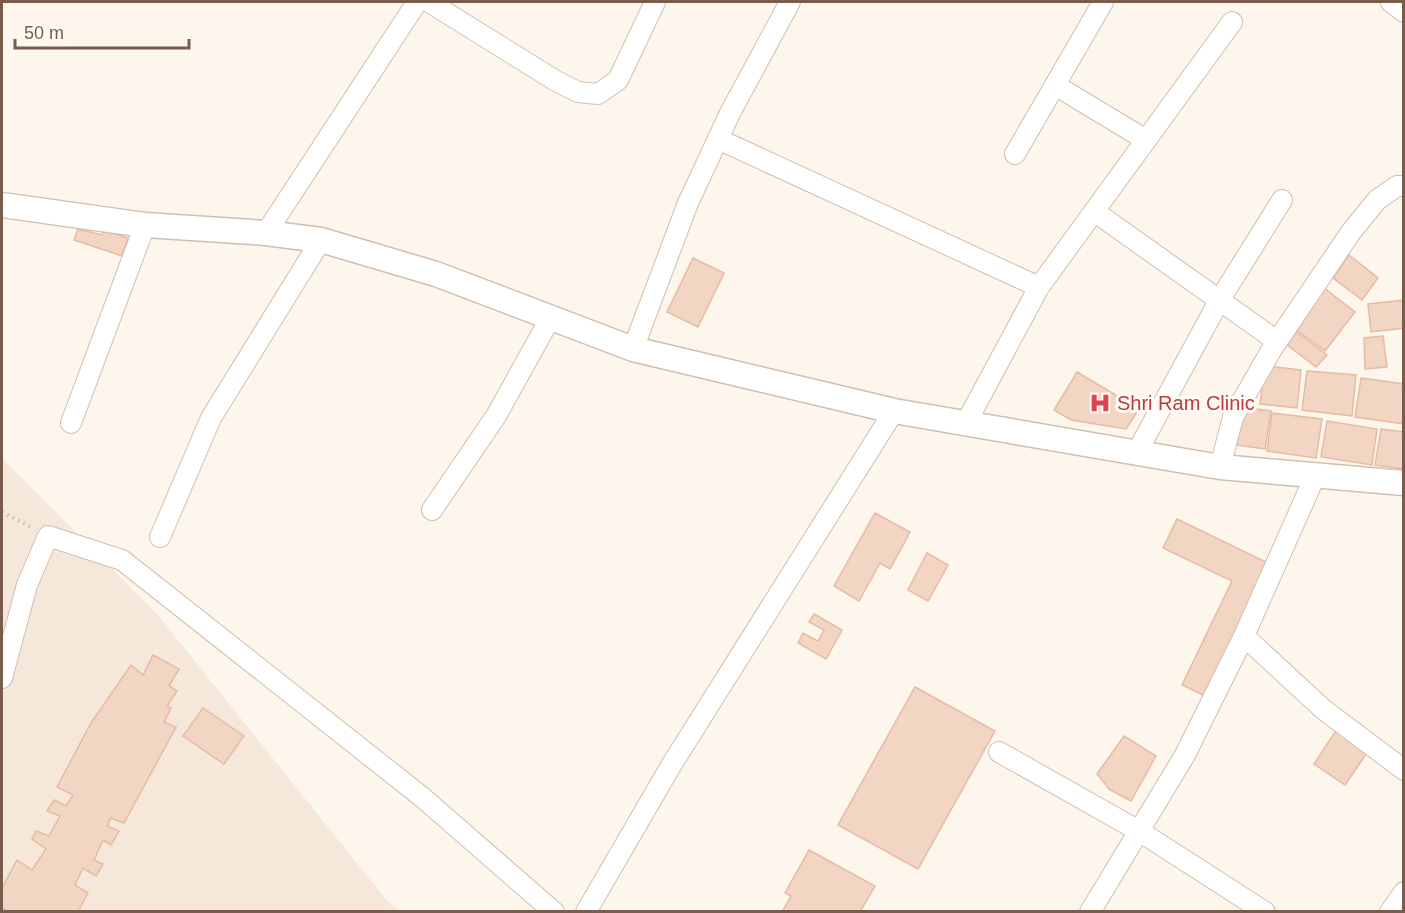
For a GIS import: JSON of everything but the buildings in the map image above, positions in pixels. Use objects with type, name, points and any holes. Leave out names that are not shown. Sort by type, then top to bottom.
[{"type":"street","points":[[266,233],[417,2]]},
{"type":"street","points":[[429,2],[556,81],[578,92],[598,94],[618,80],[655,2]]},
{"type":"street","points":[[633,349],[688,203],[718,139],[790,2]]},
{"type":"street","points":[[1015,154],[1103,2]]},
{"type":"street","points":[[1390,2],[1404,12]]},
{"type":"street","points":[[966,423],[1039,287],[1232,22]]},
{"type":"street","points":[[1055,85],[1146,140]]},
{"type":"street","points":[[718,139],[1039,287]]},
{"type":"street","points":[[1220,466],[1233,417],[1276,341],[1351,232],[1377,200],[1397,186],[1404,186]]},
{"type":"street","points":[[1137,452],[1219,301],[1282,200]]},
{"type":"street","points":[[2,205],[145,225],[266,233],[321,240],[436,274],[633,349],[894,411],[1220,466],[1404,483]]},
{"type":"street","points":[[1095,212],[1276,341]]},
{"type":"street","points":[[71,423],[145,225]]},
{"type":"street","points":[[160,537],[211,418],[321,240]]},
{"type":"street","points":[[432,510],[496,416],[551,317]]},
{"type":"street","points":[[586,912],[672,764],[894,411]]},
{"type":"street","points":[[1090,912],[1185,755],[1244,636],[1316,474]]},
{"type":"street","points":[[2,678],[27,585],[48,536],[122,560],[422,797],[554,912]]},
{"type":"street","points":[[1244,636],[1323,709],[1404,770]]},
{"type":"street","points":[[999,752],[1139,831],[1264,912]]},
{"type":"street","points":[[1390,912],[1404,892]]},
{"type":"path","points":[[2,512],[48,536]]},
{"type":"shaded area","points":[[2,458],[158,615],[388,902],[401,911],[2,911]]},
{"type":"place","name":"Shri Ram Clinic","points":[[1100,403]]}]
